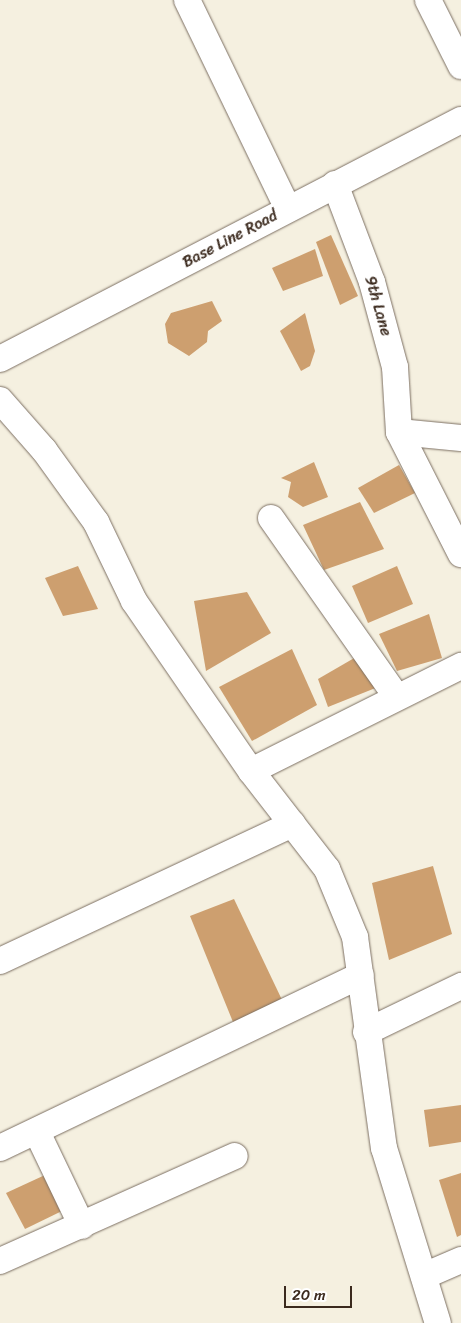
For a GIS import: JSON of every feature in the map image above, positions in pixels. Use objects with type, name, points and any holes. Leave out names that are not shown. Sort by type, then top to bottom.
[{"type":"street","points":[[188,0],[288,209]]},
{"type":"street","points":[[428,0],[461,66]]},
{"type":"street","name":"Base Line Road","points":[[0,359],[335,184],[459,126]]},
{"type":"street","name":"9th Lane","points":[[335,184],[372,282],[396,367],[399,432]]},
{"type":"street","points":[[0,400],[44,450],[96,522],[134,600],[251,771],[326,869],[355,936],[361,975],[366,1032],[384,1148],[438,1323]]},
{"type":"street","points":[[399,432],[461,438]]},
{"type":"street","points":[[399,432],[461,554]]},
{"type":"street","points":[[271,518],[396,697]]},
{"type":"street","points":[[251,771],[461,666]]},
{"type":"street","points":[[0,961],[292,824]]},
{"type":"street","points":[[0,1148],[37,1132],[361,975]]},
{"type":"street","points":[[366,1032],[461,986]]},
{"type":"street","points":[[37,1132],[82,1226]]},
{"type":"street","points":[[0,1261],[235,1156]]},
{"type":"street","points":[[424,1276],[461,1260]]},
{"type":"building","points":[[331,235],[358,296],[340,305],[316,242]]},
{"type":"building","points":[[315,249],[323,276],[283,291],[272,268]]},
{"type":"building","points":[[212,301],[222,321],[208,331],[207,342],[189,356],[168,343],[165,324],[171,313]]},
{"type":"building","points":[[305,313],[315,351],[310,366],[301,371],[280,331]]},
{"type":"building","points":[[314,462],[328,497],[303,507],[288,497],[291,482],[281,478]]},
{"type":"building","points":[[399,465],[415,493],[374,513],[358,488]]},
{"type":"building","points":[[360,502],[384,549],[324,570],[303,525]]},
{"type":"building","points":[[78,566],[98,609],[63,616],[45,578]]},
{"type":"building","points":[[397,566],[413,604],[368,623],[352,586]]},
{"type":"building","points":[[247,592],[271,633],[206,671],[194,601]]},
{"type":"building","points":[[429,614],[442,658],[397,671],[379,634]]},
{"type":"building","points":[[292,649],[317,705],[252,741],[219,687]]},
{"type":"building","points":[[356,657],[378,687],[328,707],[318,679]]},
{"type":"building","points":[[433,866],[452,934],[389,960],[372,883]]},
{"type":"building","points":[[234,899],[283,1002],[235,1027],[190,916]]},
{"type":"building","points":[[461,1105],[461,1142],[429,1147],[424,1110]]},
{"type":"building","points":[[461,1173],[461,1235],[457,1237],[439,1180]]},
{"type":"building","points":[[45,1175],[62,1211],[25,1229],[6,1193]]}]
